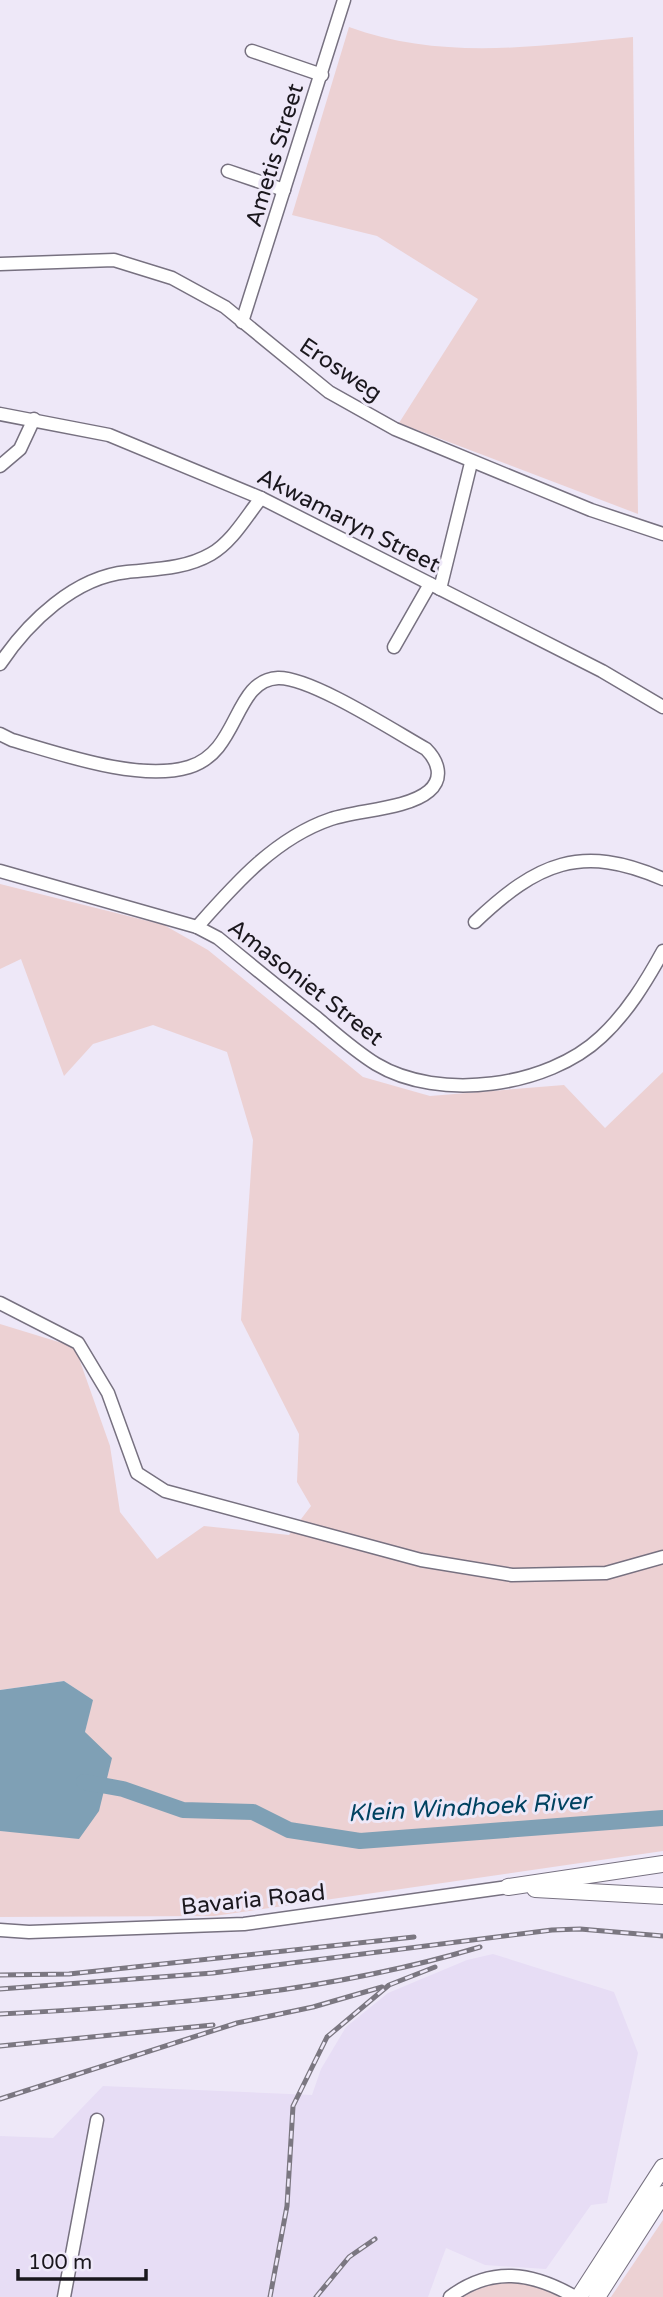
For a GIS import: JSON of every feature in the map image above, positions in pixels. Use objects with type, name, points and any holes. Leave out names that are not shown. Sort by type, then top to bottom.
[{"type":"main road","points":[[508,1887],[663,1864]]},
{"type":"main road","points":[[508,1887],[663,1896]]},
{"type":"main road","points":[[584,2295],[663,2167]]},
{"type":"main road","points":[[584,2295],[663,2194]]},
{"type":"street","name":"Ametis Street","points":[[243,322],[344,0]]},
{"type":"street","points":[[252,51],[321,75]]},
{"type":"street","points":[[228,171],[284,190]]},
{"type":"street","name":"Erosweg","points":[[0,264],[83,260],[130,264],[172,278],[206,294],[341,400],[409,436],[471,463],[663,534]]},
{"type":"street","name":"Akwamaryn Street","points":[[0,414],[95,430],[138,444],[261,498],[602,671],[663,706]]},
{"type":"street","points":[[0,466],[20,450],[34,419]]},
{"type":"street","points":[[394,647],[435,587],[471,463]]},
{"type":"street","points":[[0,664],[36,621],[84,585],[110,575],[188,564],[210,555],[227,541],[261,498]]},
{"type":"street","points":[[0,734],[12,740],[125,768],[155,771],[188,767],[215,754],[249,693],[257,685],[277,678],[305,684],[432,755],[438,767],[438,779],[423,795],[331,819],[290,838],[252,870],[197,926]]},
{"type":"street","points":[[475,922],[512,887],[582,859],[619,862],[663,879]]},
{"type":"street","name":"Amasoniet Street","points":[[0,871],[197,926],[218,938],[377,1064],[411,1077],[469,1085],[514,1080],[566,1061],[601,1038],[632,1003],[663,951]]},
{"type":"street","points":[[0,1303],[78,1343],[108,1393],[137,1473],[165,1491],[421,1560],[512,1575],[606,1573],[663,1557]]},
{"type":"street","name":"Bavaria Road","points":[[0,1930],[29,1933],[244,1924],[508,1887]]},
{"type":"street","points":[[64,2297],[97,2120]]},
{"type":"street","points":[[450,2297],[466,2286],[501,2275],[532,2276],[584,2295]]},
{"type":"shaded area","points":[[349,27],[384,38],[454,47],[526,47],[633,37],[638,514],[399,423],[478,299],[377,236],[292,215]]},
{"type":"shaded area","points":[[0,884],[164,925],[208,950],[363,1077],[430,1096],[564,1085],[605,1128],[663,1072],[663,1851],[214,1916],[0,1917],[0,1831],[20,1832],[85,1732],[92,1700],[64,1681],[0,1690],[0,1324],[75,1347],[110,1446],[120,1512],[157,1559],[204,1526],[289,1535],[311,1506],[297,1482],[299,1434],[241,1320],[253,1140],[227,1052],[153,1025],[93,1044],[64,1076],[21,959],[0,969]]},
{"type":"shaded area","points":[[493,1954],[614,1992],[638,2053],[607,2203],[591,2205],[546,2269],[485,2265],[446,2248],[428,2297],[0,2297],[0,2136],[53,2138],[103,2086],[312,2095],[321,2069],[346,2027],[388,1993],[467,1960]]},
{"type":"shaded area","points":[[663,2220],[663,2297],[611,2297]]},
{"type":"shaded area","points":[[499,2281],[523,2281],[566,2297],[459,2297]]},
{"type":"water","points":[[64,1681],[93,1700],[85,1732],[112,1758],[99,1811],[79,1839],[0,1831],[0,1690]]},
{"type":"waterway","name":"Klein Windhoek River","points":[[84,1782],[123,1789],[183,1810],[253,1812],[289,1830],[360,1841],[663,1818]]},
{"type":"railway","points":[[0,1989],[213,1973],[552,1930],[580,1929],[663,1936]]},
{"type":"railway","points":[[0,1975],[69,1974],[414,1937]]},
{"type":"railway","points":[[0,2014],[181,2002],[302,1987],[421,1963],[480,1947]]},
{"type":"railway","points":[[270,2297],[287,2206],[293,2106],[327,2037],[389,1985],[435,1967]]},
{"type":"railway","points":[[0,2099],[237,2023],[313,2007],[382,1987]]},
{"type":"railway","points":[[0,2046],[213,2025]]},
{"type":"railway","points":[[316,2297],[349,2257],[375,2239]]}]
